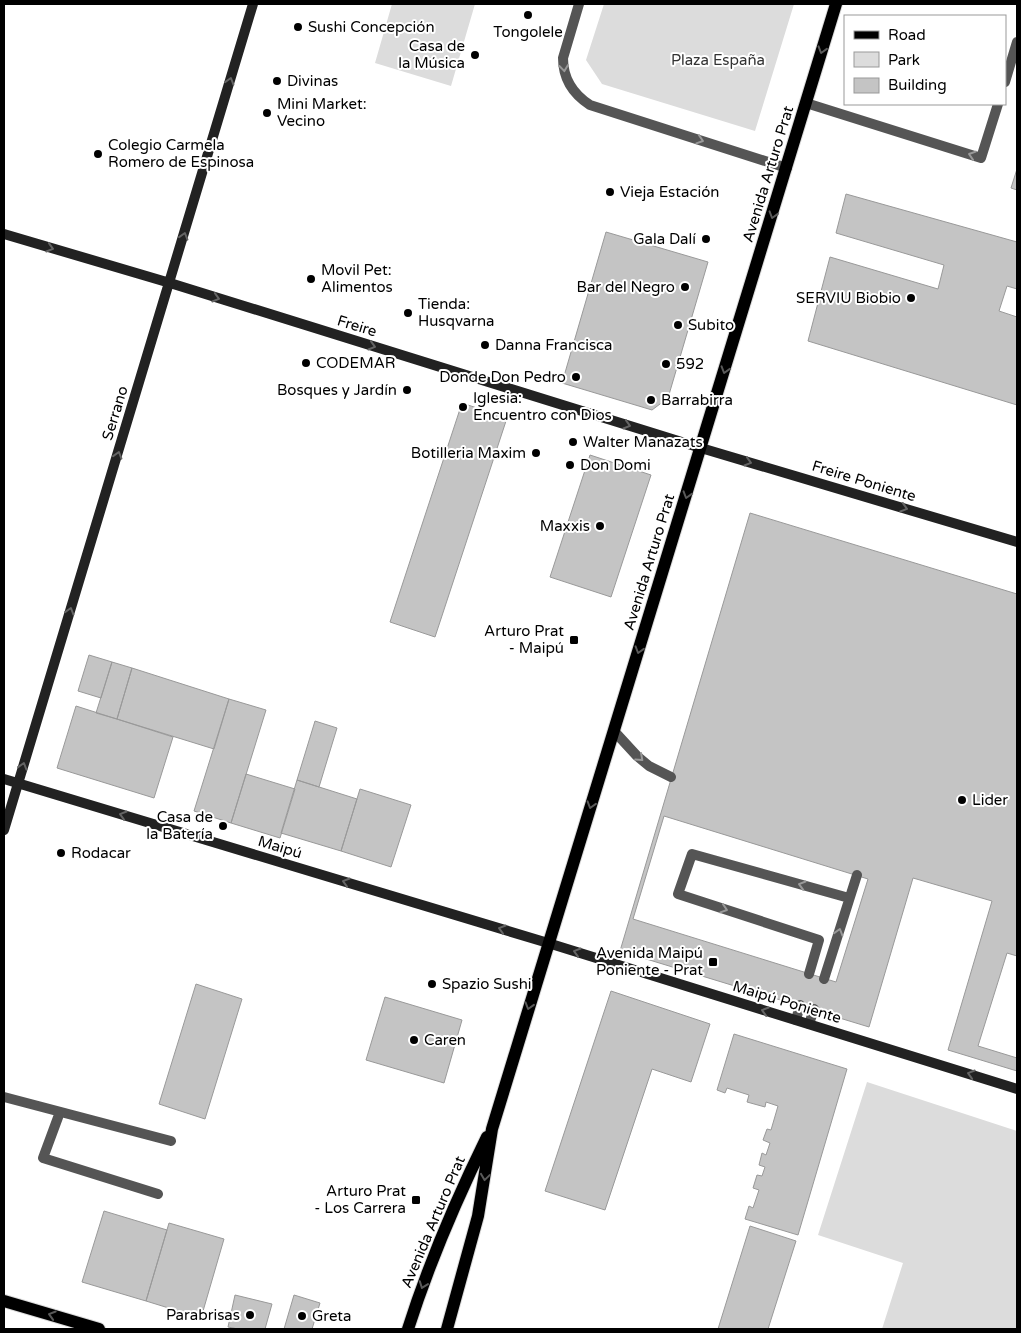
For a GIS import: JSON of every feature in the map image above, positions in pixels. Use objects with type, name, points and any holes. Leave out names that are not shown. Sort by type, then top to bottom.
[{"type":"main road","name":"Serrano","points":[[4,830],[253,4]]},
{"type":"main road","name":"Avenida Arturo Prat","points":[[448,1329],[478,1216],[492,1128],[836,4]]},
{"type":"main road","name":"Freire","points":[[4,234],[170,283],[701,448]]},
{"type":"main road","name":"Freire Poniente","points":[[701,448],[1017,542]]},
{"type":"main road","name":"Maipú","points":[[4,779],[548,943]]},
{"type":"main road","name":"Maipú Poniente","points":[[548,943],[1017,1089]]},
{"type":"main road","name":"Avenida Arturo Prat","points":[[408,1329],[420,1291],[448,1220],[461,1189],[492,1128]]},
{"type":"main road","points":[[4,1301],[99,1329]]},
{"type":"street","points":[[579,4],[563,58],[563,66],[564,74],[572,90],[580,98],[590,105],[787,168]]},
{"type":"street","points":[[1006,79],[1017,42]]},
{"type":"street","points":[[806,103],[981,158],[998,105]]},
{"type":"street","points":[[614,731],[649,766],[671,777]]},
{"type":"street","points":[[809,974],[819,940],[678,894],[692,854],[849,898]]},
{"type":"street","points":[[824,979],[857,875]]},
{"type":"street","points":[[796,1020],[800,1005]]},
{"type":"street","points":[[810,1024],[814,1009]]},
{"type":"street","points":[[4,1097],[171,1141]]},
{"type":"street","points":[[60,1112],[43,1158],[158,1194]]},
{"type":"green space","points":[[392,4],[475,4],[451,86],[375,63]]},
{"type":"green space","name":"Plaza España","points":[[604,4],[794,4],[755,131],[602,84],[586,60]]},
{"type":"green space","points":[[867,1082],[1017,1131],[1017,1329],[882,1329],[903,1263],[818,1235]]},
{"type":"building","points":[[1017,169],[1017,190],[1011,188]]},
{"type":"building","name":"SERVIU Biobio","points":[[846,194],[1017,242],[1017,289],[1007,286],[999,311],[1017,317],[1017,405],[808,341],[830,257],[938,289],[944,265],[836,233]]},
{"type":"building","points":[[606,232],[708,262],[668,398],[652,410],[562,383]]},
{"type":"building","points":[[462,403],[507,418],[435,637],[390,622]]},
{"type":"building","name":"Maxxis","points":[[590,455],[651,475],[611,597],[550,577]]},
{"type":"building","points":[[750,513],[1017,594],[1017,956],[1007,953],[978,1046],[1017,1058],[1017,1071],[948,1050],[992,901],[913,878],[869,1027],[620,951]],"holes":[[[664,816],[868,879],[836,982],[633,919]]]},
{"type":"building","points":[[89,655],[112,662],[101,698],[78,691]]},
{"type":"building","points":[[112,662],[132,668],[117,719],[96,713]]},
{"type":"building","points":[[132,668],[229,699],[214,749],[117,719]]},
{"type":"building","points":[[229,699],[266,710],[231,823],[194,811]]},
{"type":"building","points":[[76,706],[173,737],[154,798],[57,768]]},
{"type":"building","points":[[315,721],[337,728],[319,787],[297,780]]},
{"type":"building","points":[[246,774],[295,789],[280,838],[231,823]]},
{"type":"building","points":[[297,780],[357,799],[341,851],[281,833]]},
{"type":"building","points":[[360,789],[411,805],[391,867],[341,851]]},
{"type":"building","points":[[196,984],[242,999],[205,1119],[159,1104]]},
{"type":"building","points":[[611,991],[710,1024],[691,1082],[652,1069],[605,1210],[545,1191]]},
{"type":"building","name":"Caren","points":[[385,997],[462,1020],[444,1083],[366,1060]]},
{"type":"building","points":[[734,1034],[847,1069],[798,1235],[745,1219],[749,1206],[753,1208],[759,1190],[753,1188],[757,1175],[762,1176],[765,1167],[759,1165],[762,1153],[766,1155],[770,1143],[763,1140],[767,1129],[771,1130],[778,1106],[766,1102],[765,1107],[747,1102],[749,1095],[727,1088],[725,1093],[717,1090]]},
{"type":"building","points":[[104,1211],[167,1230],[146,1301],[82,1282]]},
{"type":"building","points":[[169,1223],[224,1239],[201,1318],[146,1301]]},
{"type":"building","points":[[750,1226],[796,1241],[768,1329],[718,1329]]},
{"type":"building","name":"Parabrisas","points":[[235,1295],[272,1304],[265,1329],[228,1327]]},
{"type":"building","name":"Greta","points":[[294,1295],[320,1303],[312,1329],[284,1329]]},
{"type":"place","name":"Tongolele","points":[[528,15]]},
{"type":"place","name":"Sushi Concepción","points":[[298,27]]},
{"type":"place","name":"Casa de la Música","points":[[475,55]]},
{"type":"place","name":"Divinas","points":[[277,81]]},
{"type":"place","name":"Mini Market: Vecino","points":[[267,113]]},
{"type":"place","name":"Colegio Carmela Romero de Espinosa","points":[[98,154]]},
{"type":"place","name":"Vieja Estación","points":[[610,192]]},
{"type":"place","name":"Gala Dalí","points":[[706,239]]},
{"type":"place","name":"Movil Pet: Alimentos","points":[[311,279]]},
{"type":"place","name":"Bar del Negro","points":[[685,287]]},
{"type":"place","name":"SERVIU Biobio","points":[[911,298]]},
{"type":"place","name":"Tienda: Husqvarna","points":[[408,313]]},
{"type":"place","name":"Subito","points":[[678,325]]},
{"type":"place","name":"Danna Francisca","points":[[485,345]]},
{"type":"place","name":"CODEMAR","points":[[306,363]]},
{"type":"place","name":"592","points":[[666,364]]},
{"type":"place","name":"Donde Don Pedro","points":[[576,377]]},
{"type":"place","name":"Bosques y Jardín","points":[[407,390]]},
{"type":"place","name":"Barrabirra","points":[[651,400]]},
{"type":"place","name":"Iglesia: Encuentro con Dios","points":[[463,407]]},
{"type":"place","name":"Walter Manazats","points":[[573,442]]},
{"type":"place","name":"Botilleria Maxim","points":[[536,453]]},
{"type":"place","name":"Don Domi","points":[[570,465]]},
{"type":"place","name":"Maxxis","points":[[600,526]]},
{"type":"place","name":"Arturo Prat - Maipú","points":[[574,640]]},
{"type":"place","name":"Lider","points":[[962,800]]},
{"type":"place","name":"Casa de la Batería","points":[[223,826]]},
{"type":"place","name":"Rodacar","points":[[61,853]]},
{"type":"place","name":"Avenida Maipú Poniente - Prat","points":[[713,962]]},
{"type":"place","name":"Spazio Sushi","points":[[432,984]]},
{"type":"place","name":"Caren","points":[[414,1040]]},
{"type":"place","name":"Arturo Prat - Los Carrera","points":[[416,1200]]},
{"type":"place","name":"Parabrisas","points":[[250,1315]]},
{"type":"place","name":"Greta","points":[[302,1316]]}]
